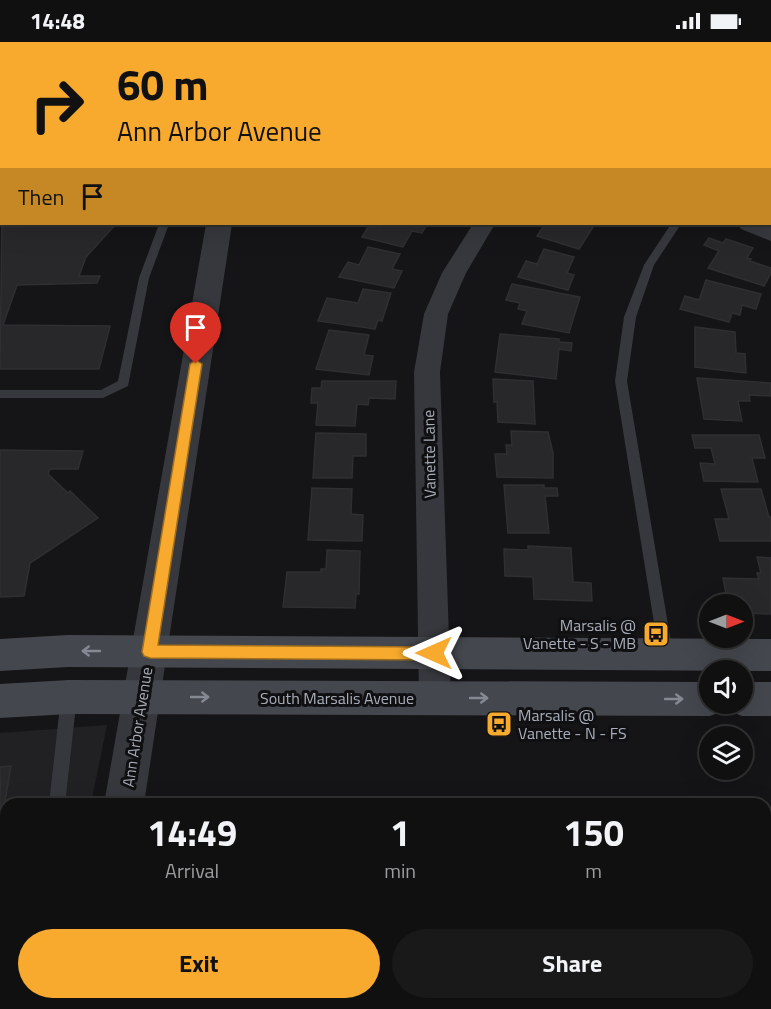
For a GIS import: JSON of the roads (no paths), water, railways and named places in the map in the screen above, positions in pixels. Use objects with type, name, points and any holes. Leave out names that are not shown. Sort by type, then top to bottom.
[{"type":"main road","points":[[0,655],[68,651],[771,655]]},
{"type":"main road","name":"South Marsalis Avenue","points":[[0,701],[69,698],[699,699]]},
{"type":"main road","points":[[753,699],[771,699]]},
{"type":"street","name":"Ann Arbor Avenue","points":[[125,798],[219,225]]},
{"type":"street","name":"Vanette Lane","points":[[435,698],[427,372],[436,314],[454,273],[483,225]]},
{"type":"street","points":[[751,225],[771,234]]},
{"type":"lane","points":[[0,394],[103,394],[123,383],[144,278],[164,225]]},
{"type":"lane","points":[[666,654],[621,381],[630,317],[649,265],[675,225]]},
{"type":"lane","points":[[58,798],[69,698]]},
{"type":"place","name":"Marsalis @ Vanette - S - MB","points":[[656,634]]},
{"type":"place","name":"Marsalis @ Vanette - N - FS","points":[[499,724]]}]
